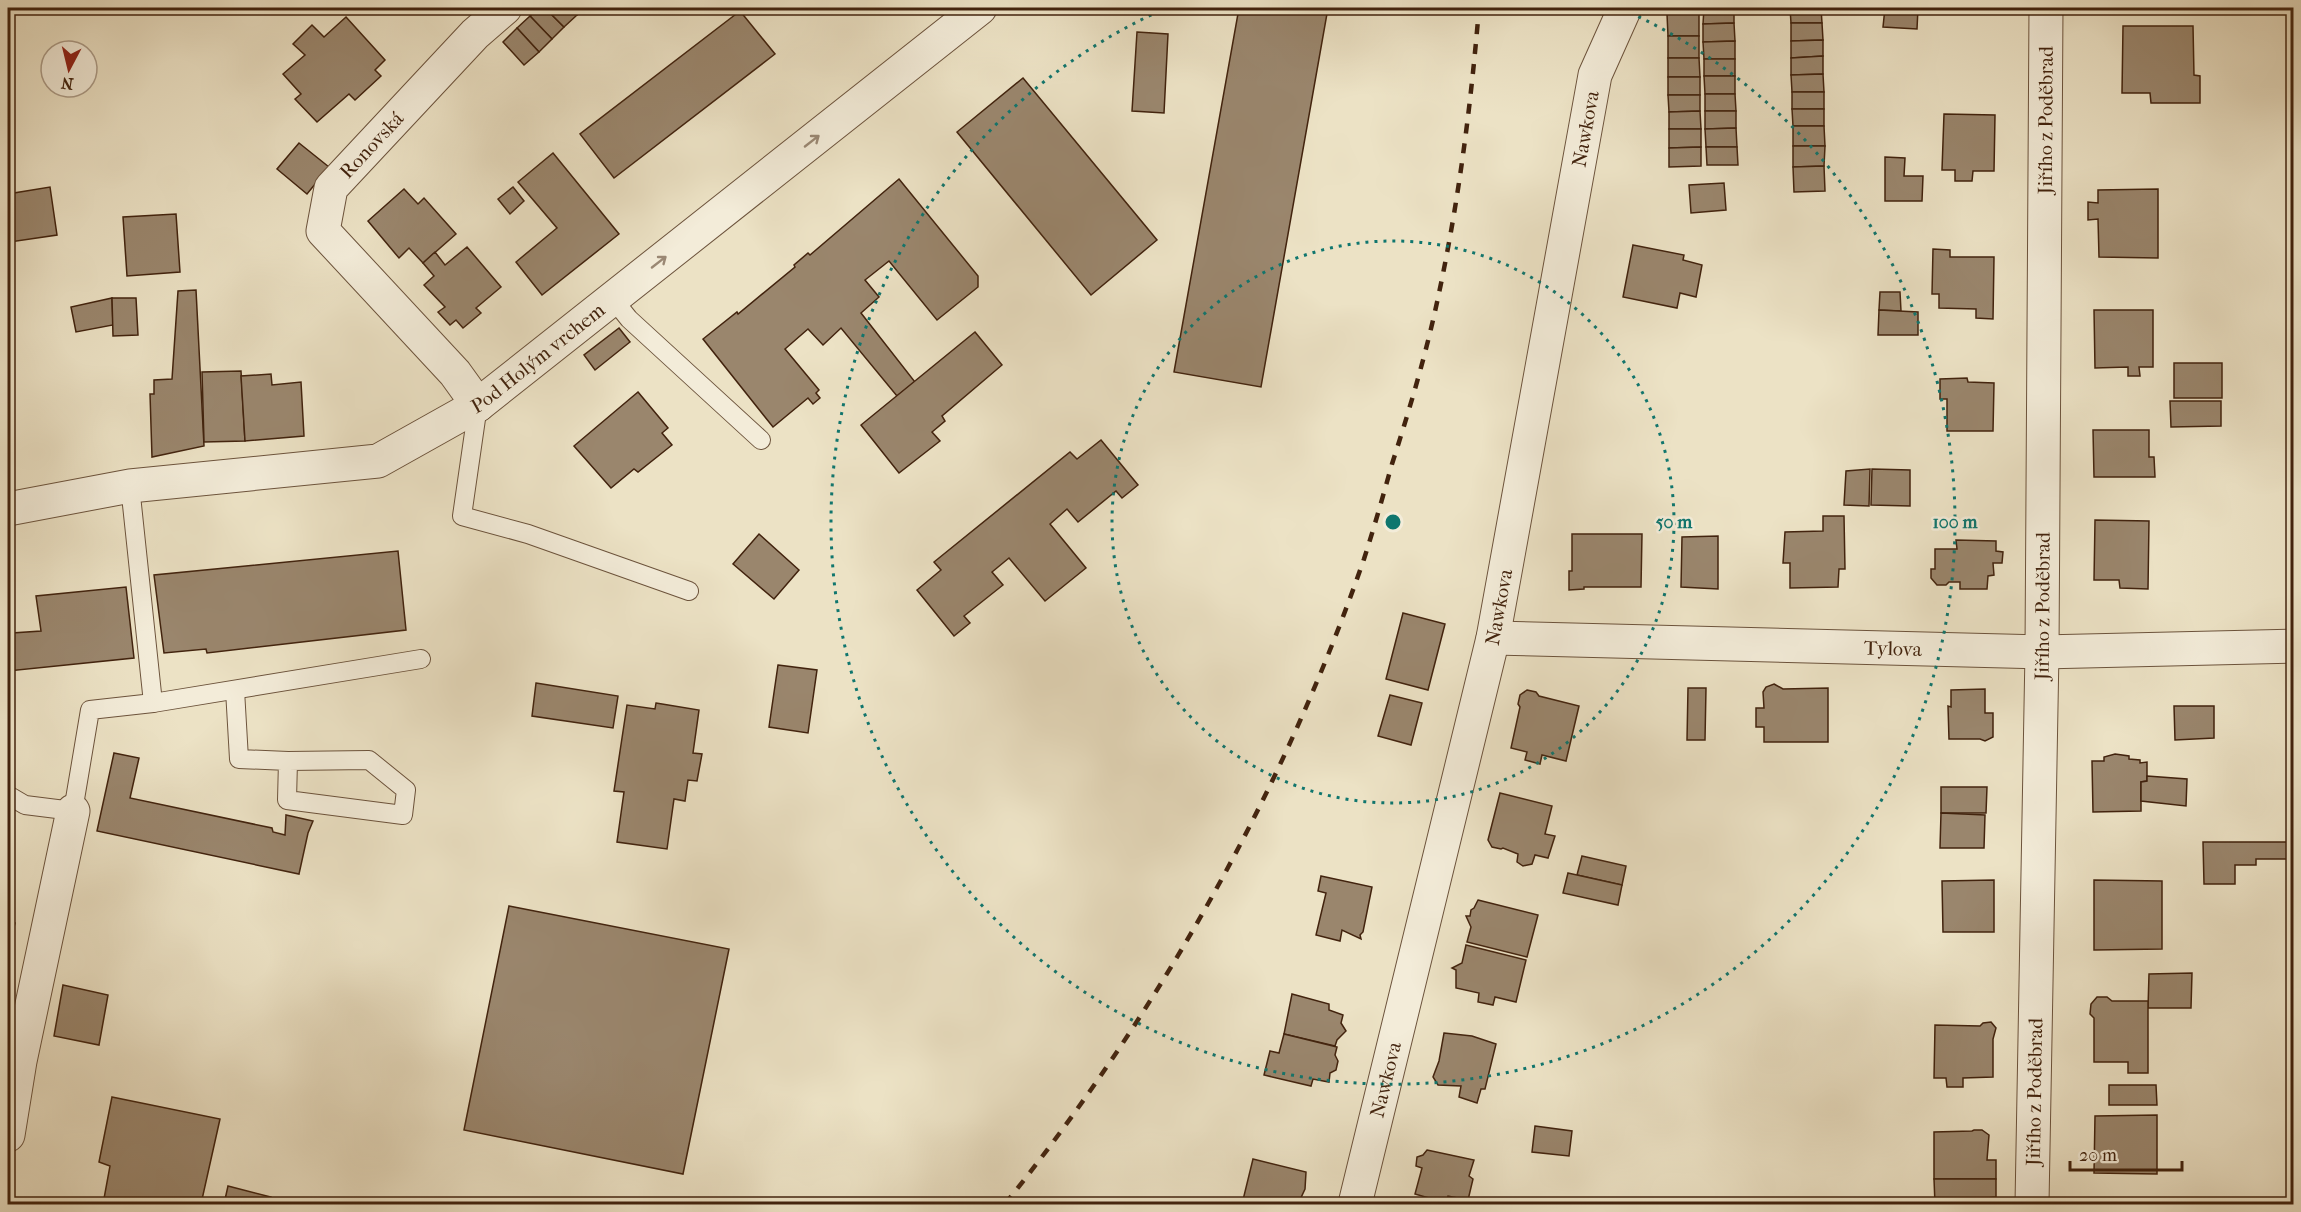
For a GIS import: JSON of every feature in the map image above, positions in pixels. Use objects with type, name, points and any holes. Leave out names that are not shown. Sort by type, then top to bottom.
[{"type":"street","name":"Ronovská","points":[[478,405],[455,373],[323,231],[331,188],[475,34],[505,8]]},
{"type":"street","name":"Pod Holým vrchem","points":[[8,509],[130,486],[378,461],[478,405],[980,8]]},
{"type":"street","name":"Nawkova","points":[[1355,1204],[1493,639],[1595,75],[1625,8]]},
{"type":"street","name":"Jiřího z Poděbrad","points":[[2032,1204],[2042,652],[2046,8]]},
{"type":"street","name":"Tylova","points":[[1493,639],[2042,652],[2294,646]]},
{"type":"street","points":[[8,1136],[20,1061],[73,811]]},
{"type":"lane","points":[[613,298],[629,319],[761,440]]},
{"type":"lane","points":[[478,405],[462,516],[528,534],[689,591]]},
{"type":"lane","points":[[130,486],[153,703]]},
{"type":"lane","points":[[8,795],[25,806],[73,811],[90,710],[153,703],[421,659]]},
{"type":"lane","points":[[235,690],[239,759],[369,760],[406,790],[403,815],[287,800],[288,761]]},
{"type":"building","points":[[539,8],[545,8],[564,27],[552,39],[530,16]]},
{"type":"building","points":[[545,8],[570,8],[577,15],[564,27]]},
{"type":"building","points":[[570,8],[585,8],[577,15]]},
{"type":"building","points":[[1239,8],[1328,8],[1261,387],[1174,372]]},
{"type":"building","points":[[1667,8],[1699,8],[1699,13],[1667,14]]},
{"type":"building","points":[[1704,8],[1734,8],[1734,23],[1703,24]]},
{"type":"building","points":[[1790,8],[1821,8],[1822,23],[1791,23]]},
{"type":"building","points":[[1885,8],[1918,8],[1917,29],[1883,27]]},
{"type":"building","points":[[1940,8],[1996,8],[1996,11],[1940,10]]},
{"type":"building","points":[[740,11],[775,54],[614,178],[580,134]]},
{"type":"building","points":[[1699,13],[1699,36],[1668,36],[1667,14]]},
{"type":"building","points":[[530,16],[552,39],[539,52],[517,28]]},
{"type":"building","points":[[346,17],[385,60],[375,70],[381,76],[355,100],[349,94],[317,122],[295,99],[301,94],[283,74],[305,55],[293,44],[312,25],[324,37]]},
{"type":"building","points":[[1734,23],[1735,41],[1703,42],[1703,24]]},
{"type":"building","points":[[1791,23],[1822,23],[1823,40],[1791,41]]},
{"type":"building","points":[[2123,26],[2193,26],[2194,75],[2200,76],[2200,103],[2151,103],[2150,93],[2122,93]]},
{"type":"building","points":[[517,28],[539,52],[524,65],[503,42]]},
{"type":"building","points":[[1137,32],[1168,34],[1164,113],[1132,111]]},
{"type":"building","points":[[1668,36],[1699,36],[1699,58],[1668,58]]},
{"type":"building","points":[[1823,40],[1823,56],[1791,58],[1791,41]]},
{"type":"building","points":[[1735,41],[1735,59],[1704,59],[1703,42]]},
{"type":"building","points":[[1823,56],[1823,74],[1791,75],[1791,58]]},
{"type":"building","points":[[1668,58],[1699,58],[1700,77],[1668,77]]},
{"type":"building","points":[[1704,59],[1735,59],[1735,76],[1704,76]]},
{"type":"building","points":[[1823,74],[1824,92],[1792,92],[1791,75]]},
{"type":"building","points":[[1704,76],[1735,76],[1735,94],[1705,94]]},
{"type":"building","points":[[1668,77],[1700,77],[1700,95],[1668,95]]},
{"type":"building","points":[[1023,78],[1157,240],[1091,295],[957,132]]},
{"type":"building","points":[[1792,92],[1824,92],[1824,109],[1792,109]]},
{"type":"building","points":[[1705,94],[1735,94],[1736,111],[1705,111]]},
{"type":"building","points":[[1668,95],[1700,95],[1700,111],[1669,112]]},
{"type":"building","points":[[1792,109],[1824,109],[1824,126],[1793,126]]},
{"type":"building","points":[[1700,111],[1701,129],[1669,129],[1669,112]]},
{"type":"building","points":[[1705,111],[1736,111],[1736,128],[1705,129]]},
{"type":"building","points":[[1944,114],[1995,115],[1994,171],[1973,171],[1972,181],[1955,181],[1955,170],[1942,170]]},
{"type":"building","points":[[1793,126],[1824,126],[1825,146],[1793,146]]},
{"type":"building","points":[[1736,128],[1737,147],[1706,147],[1705,129]]},
{"type":"building","points":[[1669,129],[1701,129],[1701,147],[1669,148]]},
{"type":"building","points":[[299,143],[329,167],[307,194],[277,169]]},
{"type":"building","points":[[1793,146],[1825,146],[1824,166],[1793,167]]},
{"type":"building","points":[[1701,147],[1701,166],[1669,167],[1669,148]]},
{"type":"building","points":[[1706,147],[1737,147],[1738,165],[1707,165]]},
{"type":"building","points":[[553,153],[619,234],[542,295],[516,262],[557,228],[518,182]]},
{"type":"building","points":[[1885,157],[1905,158],[1904,176],[1923,176],[1922,201],[1885,201]]},
{"type":"building","points":[[1824,166],[1825,191],[1794,192],[1793,167]]},
{"type":"building","points":[[899,179],[978,276],[978,287],[937,320],[889,261],[865,280],[879,297],[861,313],[915,382],[897,396],[841,328],[823,345],[808,329],[785,349],[819,390],[816,393],[820,398],[813,404],[808,398],[773,427],[703,339],[737,312],[738,314]]},
{"type":"building","points":[[1724,183],[1726,210],[1691,213],[1689,185]]},
{"type":"building","points":[[50,187],[57,235],[10,242],[8,194]]},
{"type":"building","points":[[513,187],[524,201],[510,214],[498,199]]},
{"type":"building","points":[[404,189],[418,204],[424,198],[456,234],[423,263],[409,248],[399,258],[368,221]]},
{"type":"building","points":[[2158,189],[2158,258],[2099,257],[2098,219],[2088,220],[2088,202],[2098,203],[2098,190]]},
{"type":"building","points":[[176,214],[180,272],[127,276],[123,217]]},
{"type":"building","points":[[1633,245],[1684,255],[1683,260],[1702,265],[1696,297],[1680,293],[1677,308],[1623,297]]},
{"type":"building","points":[[467,247],[501,287],[476,308],[481,313],[463,328],[456,320],[450,325],[438,312],[445,307],[424,285],[434,276],[423,263],[435,252],[445,265]]},
{"type":"building","points":[[1933,249],[1950,250],[1950,257],[1994,257],[1993,319],[1976,318],[1976,309],[1939,308],[1939,294],[1932,294]]},
{"type":"building","points":[[196,290],[204,446],[152,457],[150,394],[154,394],[154,380],[172,379],[178,291]]},
{"type":"building","points":[[1880,292],[1900,292],[1901,311],[1879,310]]},
{"type":"building","points":[[112,298],[113,325],[76,332],[71,307]]},
{"type":"building","points":[[112,298],[136,298],[138,335],[113,336]]},
{"type":"building","points":[[1879,310],[1918,312],[1918,335],[1878,335]]},
{"type":"building","points":[[2094,310],[2153,310],[2153,367],[2139,367],[2140,376],[2128,376],[2128,367],[2095,368]]},
{"type":"building","points":[[619,328],[630,342],[595,370],[584,355]]},
{"type":"building","points":[[975,332],[1002,365],[942,416],[945,421],[932,432],[940,441],[899,473],[861,425]]},
{"type":"building","points":[[2174,363],[2222,363],[2222,398],[2174,398]]},
{"type":"building","points":[[241,371],[245,441],[204,442],[202,372]]},
{"type":"building","points":[[271,374],[272,385],[301,382],[304,436],[245,441],[241,376]]},
{"type":"building","points":[[1967,378],[1968,382],[1994,383],[1993,431],[1947,431],[1947,399],[1940,399],[1940,379]]},
{"type":"building","points":[[638,392],[668,428],[662,433],[672,445],[638,472],[634,469],[611,488],[574,446]]},
{"type":"building","points":[[2170,401],[2221,401],[2221,426],[2171,427]]},
{"type":"building","points":[[2093,430],[2149,430],[2149,457],[2154,457],[2155,477],[2094,477]]},
{"type":"building","points":[[1101,440],[1138,485],[1122,498],[1116,491],[1078,522],[1067,509],[1050,524],[1086,568],[1045,601],[1009,558],[992,572],[1003,585],[964,616],[970,623],[954,636],[917,590],[941,570],[934,562],[1070,452],[1077,459]]},
{"type":"building","points":[[1870,469],[1869,506],[1844,505],[1846,471]]},
{"type":"building","points":[[1872,469],[1910,470],[1910,506],[1871,505]]},
{"type":"building","points":[[1823,516],[1844,516],[1845,569],[1839,569],[1838,587],[1790,588],[1790,563],[1783,563],[1785,532],[1823,531]]},
{"type":"building","points":[[2095,520],[2149,521],[2148,589],[2120,588],[2119,580],[2094,580]]},
{"type":"building","points":[[759,534],[799,570],[774,599],[733,564]]},
{"type":"building","points":[[1572,534],[1642,534],[1641,587],[1584,587],[1584,589],[1569,590],[1569,571],[1572,571]]},
{"type":"building","points":[[1718,536],[1718,589],[1681,587],[1682,537]]},
{"type":"building","points":[[1956,540],[1996,541],[1996,551],[2003,552],[2002,563],[1993,563],[1994,575],[1988,576],[1987,589],[1960,589],[1960,582],[1937,585],[1931,578],[1931,569],[1935,569],[1935,549],[1957,549]]},
{"type":"building","points":[[398,551],[406,630],[207,653],[206,649],[164,653],[154,575]]},
{"type":"building","points":[[126,587],[134,658],[8,671],[12,633],[41,631],[36,596]]},
{"type":"building","points":[[1403,613],[1445,624],[1428,690],[1386,679]]},
{"type":"building","points":[[778,665],[817,670],[808,733],[769,727]]},
{"type":"building","points":[[536,683],[618,696],[613,728],[532,716]]},
{"type":"building","points":[[1774,684],[1783,689],[1828,688],[1828,742],[1764,742],[1764,727],[1756,727],[1756,708],[1764,708],[1763,692],[1766,687]]},
{"type":"building","points":[[1688,688],[1706,688],[1705,740],[1687,740]]},
{"type":"building","points":[[1985,689],[1985,713],[1993,713],[1993,737],[1985,741],[1949,739],[1948,706],[1951,707],[1951,690]]},
{"type":"building","points":[[1527,690],[1536,692],[1539,696],[1579,706],[1566,761],[1542,755],[1540,764],[1525,760],[1527,752],[1511,748],[1520,707],[1518,704],[1520,695]]},
{"type":"building","points":[[1390,695],[1422,703],[1411,745],[1378,736]]},
{"type":"building","points":[[656,703],[699,710],[693,753],[702,754],[697,781],[688,780],[685,801],[674,799],[667,849],[617,842],[624,792],[614,791],[627,705],[655,709]]},
{"type":"building","points":[[2174,706],[2214,706],[2214,738],[2175,740]]},
{"type":"building","points":[[114,753],[139,758],[130,798],[272,828],[273,832],[285,835],[286,815],[313,821],[299,874],[97,831]]},
{"type":"building","points":[[2115,754],[2129,756],[2129,759],[2140,760],[2140,763],[2147,762],[2147,781],[2141,782],[2141,811],[2093,812],[2092,761],[2104,761],[2104,757]]},
{"type":"building","points":[[2147,776],[2187,779],[2186,806],[2141,801],[2141,782],[2147,781]]},
{"type":"building","points":[[1941,787],[1987,787],[1986,813],[1941,813]]},
{"type":"building","points":[[1500,793],[1552,806],[1545,834],[1555,836],[1548,858],[1535,855],[1532,864],[1523,866],[1517,862],[1518,854],[1503,848],[1492,847],[1488,840]]},
{"type":"building","points":[[1941,813],[1985,815],[1984,848],[1940,848]]},
{"type":"building","points":[[2203,842],[2294,842],[2294,859],[2256,859],[2256,865],[2235,865],[2235,884],[2204,884]]},
{"type":"building","points":[[1582,856],[1626,866],[1622,885],[1577,875]]},
{"type":"building","points":[[1568,873],[1622,885],[1618,905],[1563,893]]},
{"type":"building","points":[[1321,876],[1372,887],[1363,932],[1360,935],[1361,939],[1342,930],[1340,941],[1316,935],[1326,893],[1318,891]]},
{"type":"building","points":[[1994,880],[1994,932],[1943,932],[1942,881]]},
{"type":"building","points":[[2094,880],[2162,881],[2162,949],[2094,950]]},
{"type":"building","points":[[1478,900],[1538,915],[1527,957],[1467,942],[1471,927],[1466,916],[1470,916]]},
{"type":"building","points":[[509,906],[729,949],[683,1174],[464,1130]]},
{"type":"building","points":[[8,921],[15,923],[8,951]]},
{"type":"building","points":[[1466,945],[1526,960],[1516,1002],[1495,997],[1493,1005],[1478,1002],[1479,993],[1456,988],[1456,970],[1452,968],[1462,963]]},
{"type":"building","points":[[2192,973],[2191,1008],[2148,1008],[2149,974]]},
{"type":"building","points":[[63,985],[108,995],[99,1045],[54,1036]]},
{"type":"building","points":[[1292,994],[1329,1004],[1329,1010],[1343,1015],[1341,1023],[1346,1031],[1337,1040],[1335,1046],[1284,1034]]},
{"type":"building","points":[[2097,997],[2107,997],[2112,1001],[2148,1001],[2148,1073],[2128,1073],[2128,1062],[2094,1062],[2094,1018],[2090,1014],[2091,1004]]},
{"type":"building","points":[[1991,1022],[1996,1028],[1993,1039],[1993,1077],[1963,1078],[1963,1087],[1947,1087],[1946,1078],[1934,1078],[1935,1025],[1980,1026]]},
{"type":"building","points":[[1444,1033],[1472,1036],[1496,1044],[1485,1089],[1481,1089],[1477,1103],[1459,1097],[1461,1086],[1438,1085],[1433,1077],[1439,1061]]},
{"type":"building","points":[[1284,1034],[1337,1047],[1336,1070],[1330,1073],[1329,1082],[1313,1079],[1311,1086],[1264,1075],[1270,1051],[1279,1053]]},
{"type":"building","points":[[2109,1085],[2156,1085],[2157,1105],[2109,1105]]},
{"type":"building","points":[[112,1097],[220,1119],[201,1204],[103,1204],[110,1166],[99,1162]]},
{"type":"building","points":[[2157,1115],[2157,1174],[2094,1173],[2095,1116]]},
{"type":"building","points":[[1535,1126],[1572,1131],[1569,1156],[1532,1152]]},
{"type":"building","points":[[1982,1130],[1989,1135],[1987,1160],[1996,1160],[1996,1179],[1934,1179],[1934,1132]]},
{"type":"building","points":[[1427,1150],[1474,1160],[1469,1176],[1473,1179],[1468,1200],[1448,1196],[1446,1203],[1415,1194],[1422,1168],[1416,1166],[1417,1157],[1423,1155]]},
{"type":"building","points":[[1253,1159],[1306,1172],[1305,1189],[1298,1204],[1242,1204]]},
{"type":"building","points":[[1934,1179],[1996,1179],[1996,1197],[1987,1198],[1987,1204],[1935,1204]]},
{"type":"building","points":[[228,1186],[271,1197],[270,1204],[224,1204]]},
{"type":"railway","points":[[1005,1204],[1061,1131],[1114,1056],[1165,977],[1212,897],[1296,731],[1332,645],[1368,547],[1418,379],[1434,315],[1458,187],[1479,8]]}]
